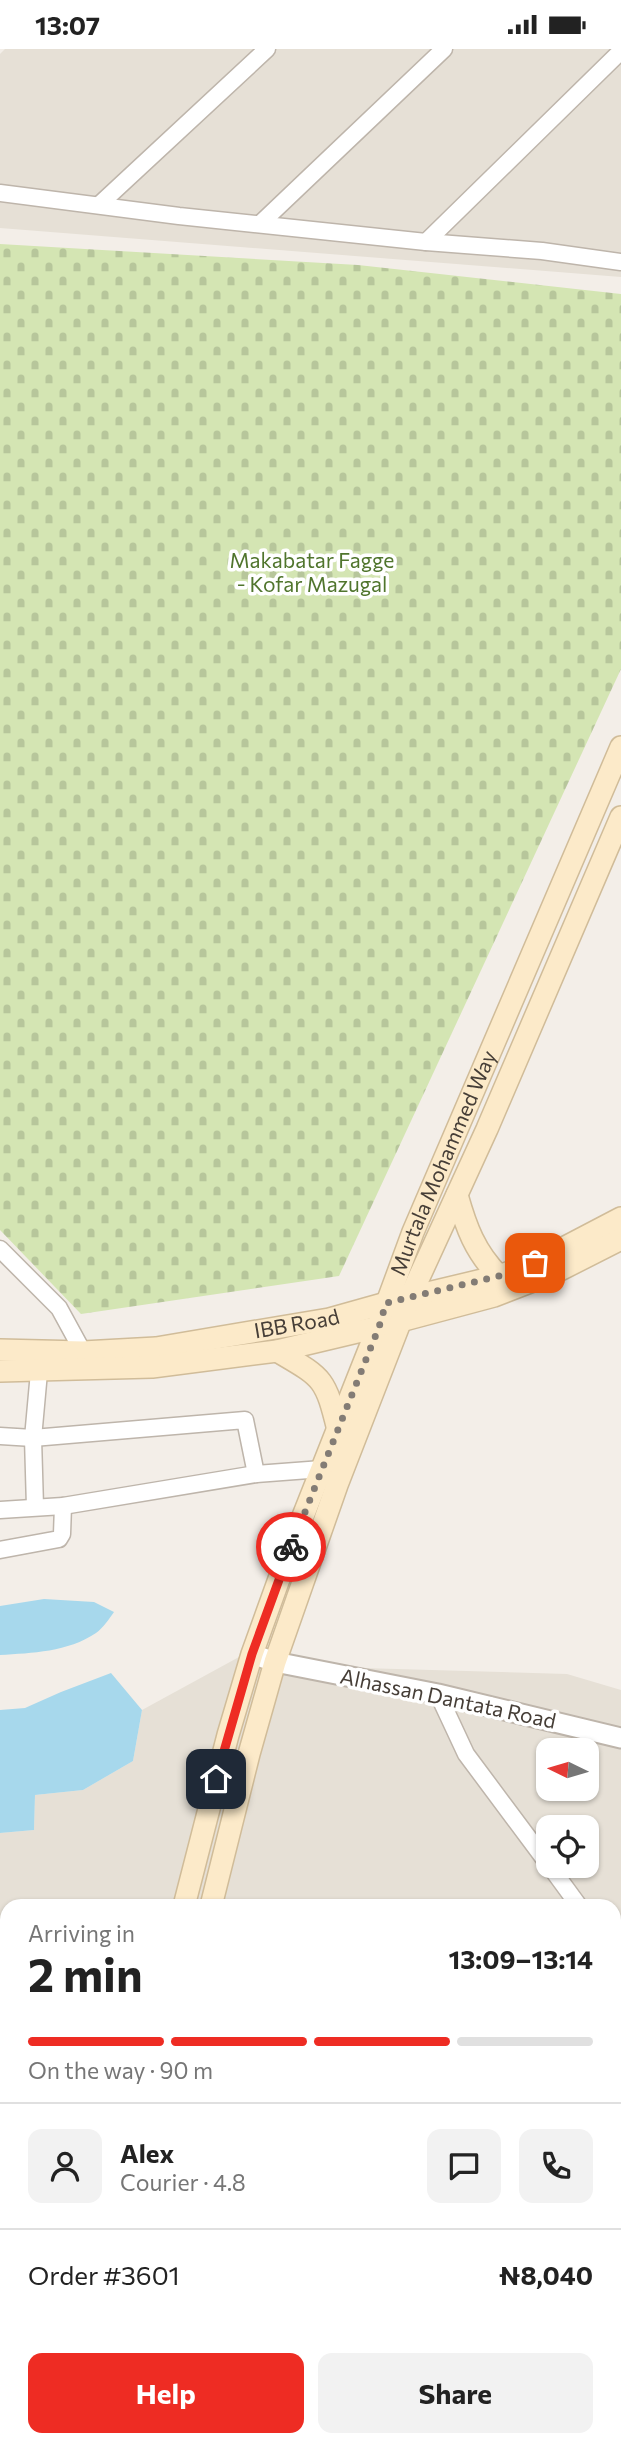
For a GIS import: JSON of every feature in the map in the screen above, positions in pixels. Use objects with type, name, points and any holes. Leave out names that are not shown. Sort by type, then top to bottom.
[{"type":"main road","name":"Murtala Mohammed Way","points":[[186,1899],[252,1654],[386,1303],[474,1089],[621,747]]},
{"type":"main road","name":"Murtala Mohammed Way","points":[[213,1899],[248,1754],[275,1662],[337,1485],[410,1297],[621,817]]},
{"type":"main road","points":[[457,1195],[468,1232],[478,1252],[499,1276]]},
{"type":"main road","name":"IBB Road","points":[[0,1350],[83,1352],[156,1348],[330,1319],[499,1276],[544,1258],[621,1218]]},
{"type":"main road","name":"IBB Road","points":[[0,1371],[152,1367],[277,1351],[379,1327],[526,1285],[621,1239]]},
{"type":"main road","points":[[277,1351],[315,1373],[324,1384],[338,1430]]},
{"type":"street","points":[[99,205],[267,49]]},
{"type":"street","points":[[261,223],[443,49]]},
{"type":"street","points":[[599,49],[620,54]]},
{"type":"street","points":[[426,242],[620,54]]},
{"type":"street","points":[[0,193],[426,242],[542,251],[621,263]]},
{"type":"street","points":[[0,1249],[60,1308],[83,1352]]},
{"type":"street","points":[[35,1507],[33,1438],[39,1371]]},
{"type":"street","points":[[0,1436],[33,1438],[245,1420],[256,1474]]},
{"type":"street","points":[[0,1510],[63,1506],[256,1474],[322,1469]]},
{"type":"street","points":[[0,1550],[59,1539],[62,1534],[63,1506]]},
{"type":"street","name":"Alhassan Dantata Road","points":[[252,1654],[275,1662],[438,1695],[621,1738]]},
{"type":"street","points":[[438,1695],[466,1754],[536,1849]]},
{"type":"street","points":[[558,1878],[574,1899]]},
{"type":"shaded area","points":[[5,49],[621,49],[621,277],[0,228],[0,54]]},
{"type":"shaded area","points":[[239,1657],[362,1668],[567,1674],[621,1690],[621,1899],[0,1899],[0,1833],[34,1830],[35,1795],[83,1790],[133,1761],[142,1710]]},
{"type":"green space","name":"Makabatar Fagge - Kofar Mazugal","points":[[0,244],[358,265],[621,294],[621,669],[339,1276],[81,1314],[0,1230]]},
{"type":"water","points":[[44,1599],[94,1602],[114,1612],[99,1631],[74,1644],[50,1650],[0,1655],[0,1606]]},
{"type":"water","points":[[111,1673],[142,1710],[133,1761],[83,1790],[35,1795],[34,1830],[0,1833],[0,1710],[25,1708]]},
{"type":"way so far","points":[[291,1547],[379,1327],[386,1303],[499,1276],[535,1263]]},
{"type":"route","points":[[216,1779],[252,1654],[291,1547]]}]
